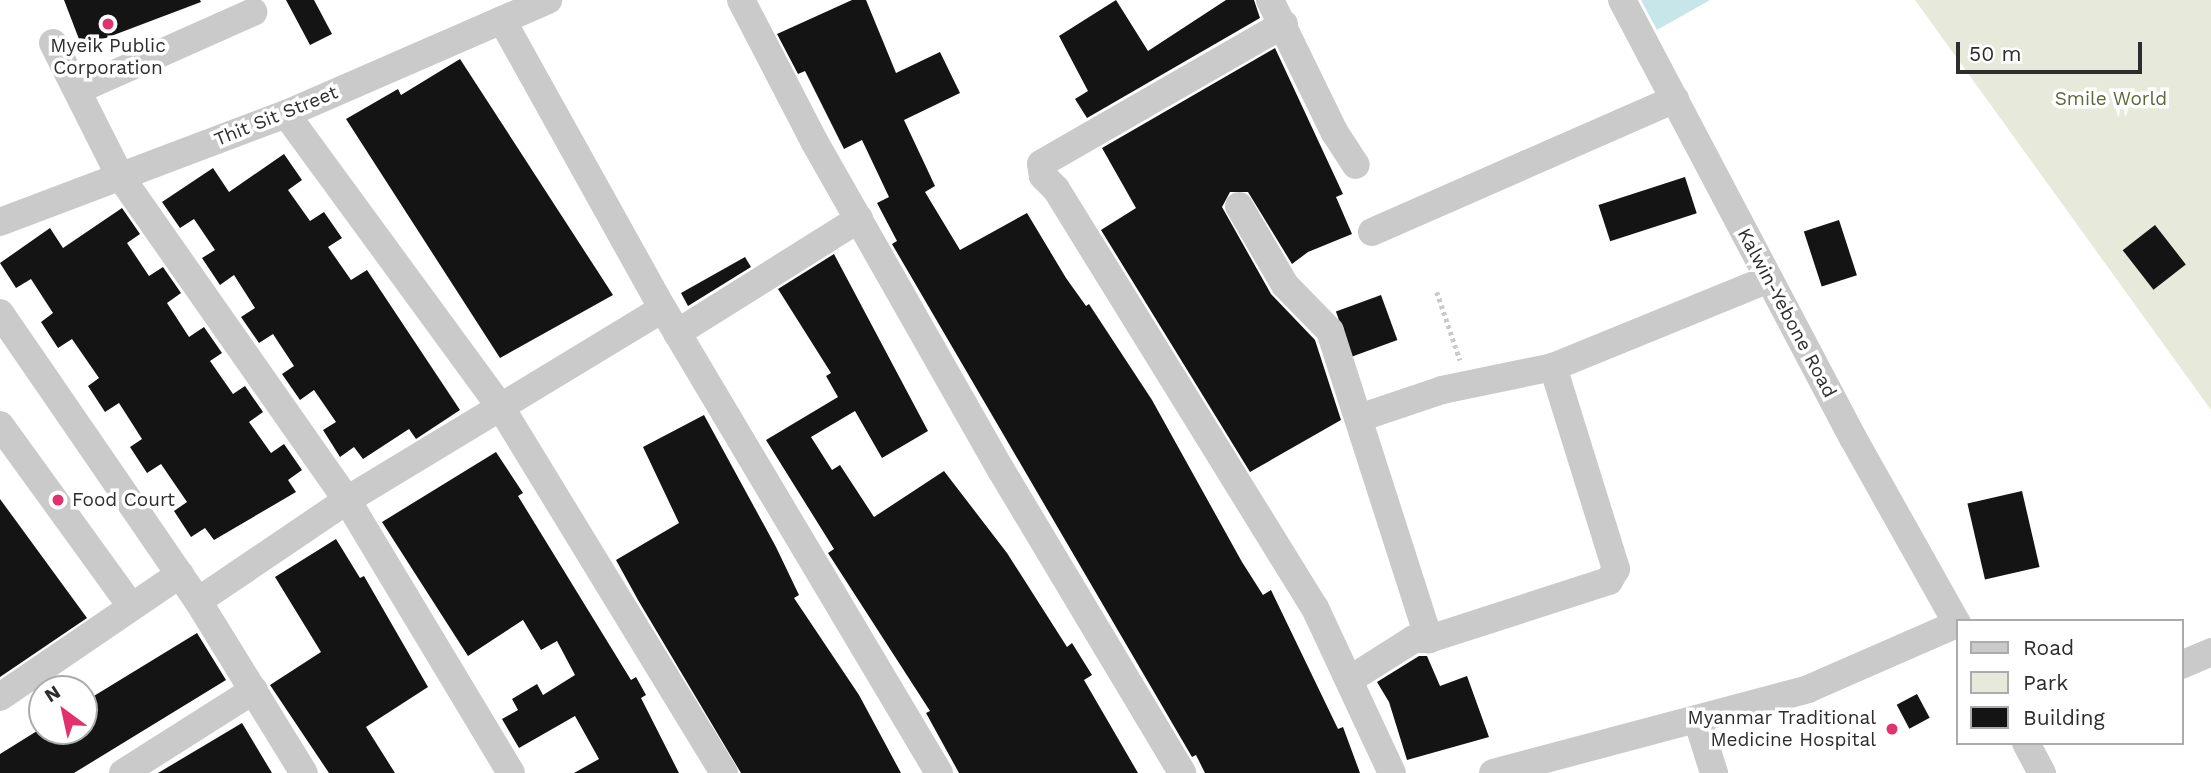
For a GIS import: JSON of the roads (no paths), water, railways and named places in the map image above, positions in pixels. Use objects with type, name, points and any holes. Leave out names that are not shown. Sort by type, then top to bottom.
[{"type":"street","name":"Thit Sit Street","points":[[0,222],[286,114],[548,0]]},
{"type":"street","points":[[741,0],[859,219],[1182,773]]},
{"type":"street","name":"Kalwin-Yebone Road","points":[[1622,0],[1769,279],[1955,619]]},
{"type":"street","points":[[78,90],[253,12]]},
{"type":"street","points":[[1356,165],[1335,133],[1277,12],[1041,164],[1043,176],[1056,189],[1315,608],[1392,773]]},
{"type":"street","points":[[502,20],[663,309],[939,773]]},
{"type":"street","points":[[53,43],[120,176],[347,500],[511,773]]},
{"type":"street","points":[[1372,232],[1675,99]]},
{"type":"street","points":[[286,114],[500,406],[724,773]]},
{"type":"street","points":[[1239,206],[1285,285],[1330,331],[1429,639]]},
{"type":"street","points":[[677,333],[859,219]]},
{"type":"street","points":[[1359,418],[1443,390],[1469,388],[1553,367],[1769,279]]},
{"type":"street","points":[[198,601],[347,500],[663,309]]},
{"type":"street","points":[[0,313],[198,601],[304,773]]},
{"type":"street","points":[[1349,680],[1413,639],[1429,639],[1609,581],[1616,569],[1553,367]]},
{"type":"street","points":[[0,425],[131,606]]},
{"type":"street","points":[[0,697],[180,574]]},
{"type":"street","points":[[1493,773],[1808,689],[1955,624]]},
{"type":"street","points":[[2183,663],[2211,652]]},
{"type":"street","points":[[124,773],[254,690]]},
{"type":"street","points":[[1697,719],[1714,773]]},
{"type":"street","points":[[2027,745],[2042,773]]},
{"type":"water","points":[[1641,0],[1710,0],[1657,30]]},
{"type":"place","name":"Myeik Public Corporation","points":[[108,24]]},
{"type":"place","name":"Food Court","points":[[58,500]]},
{"type":"place","name":"Myanmar Traditional Medicine Hospital","points":[[1892,729]]},
{"type":"park label","name":"Smile World","points":[[2111,99]]}]
